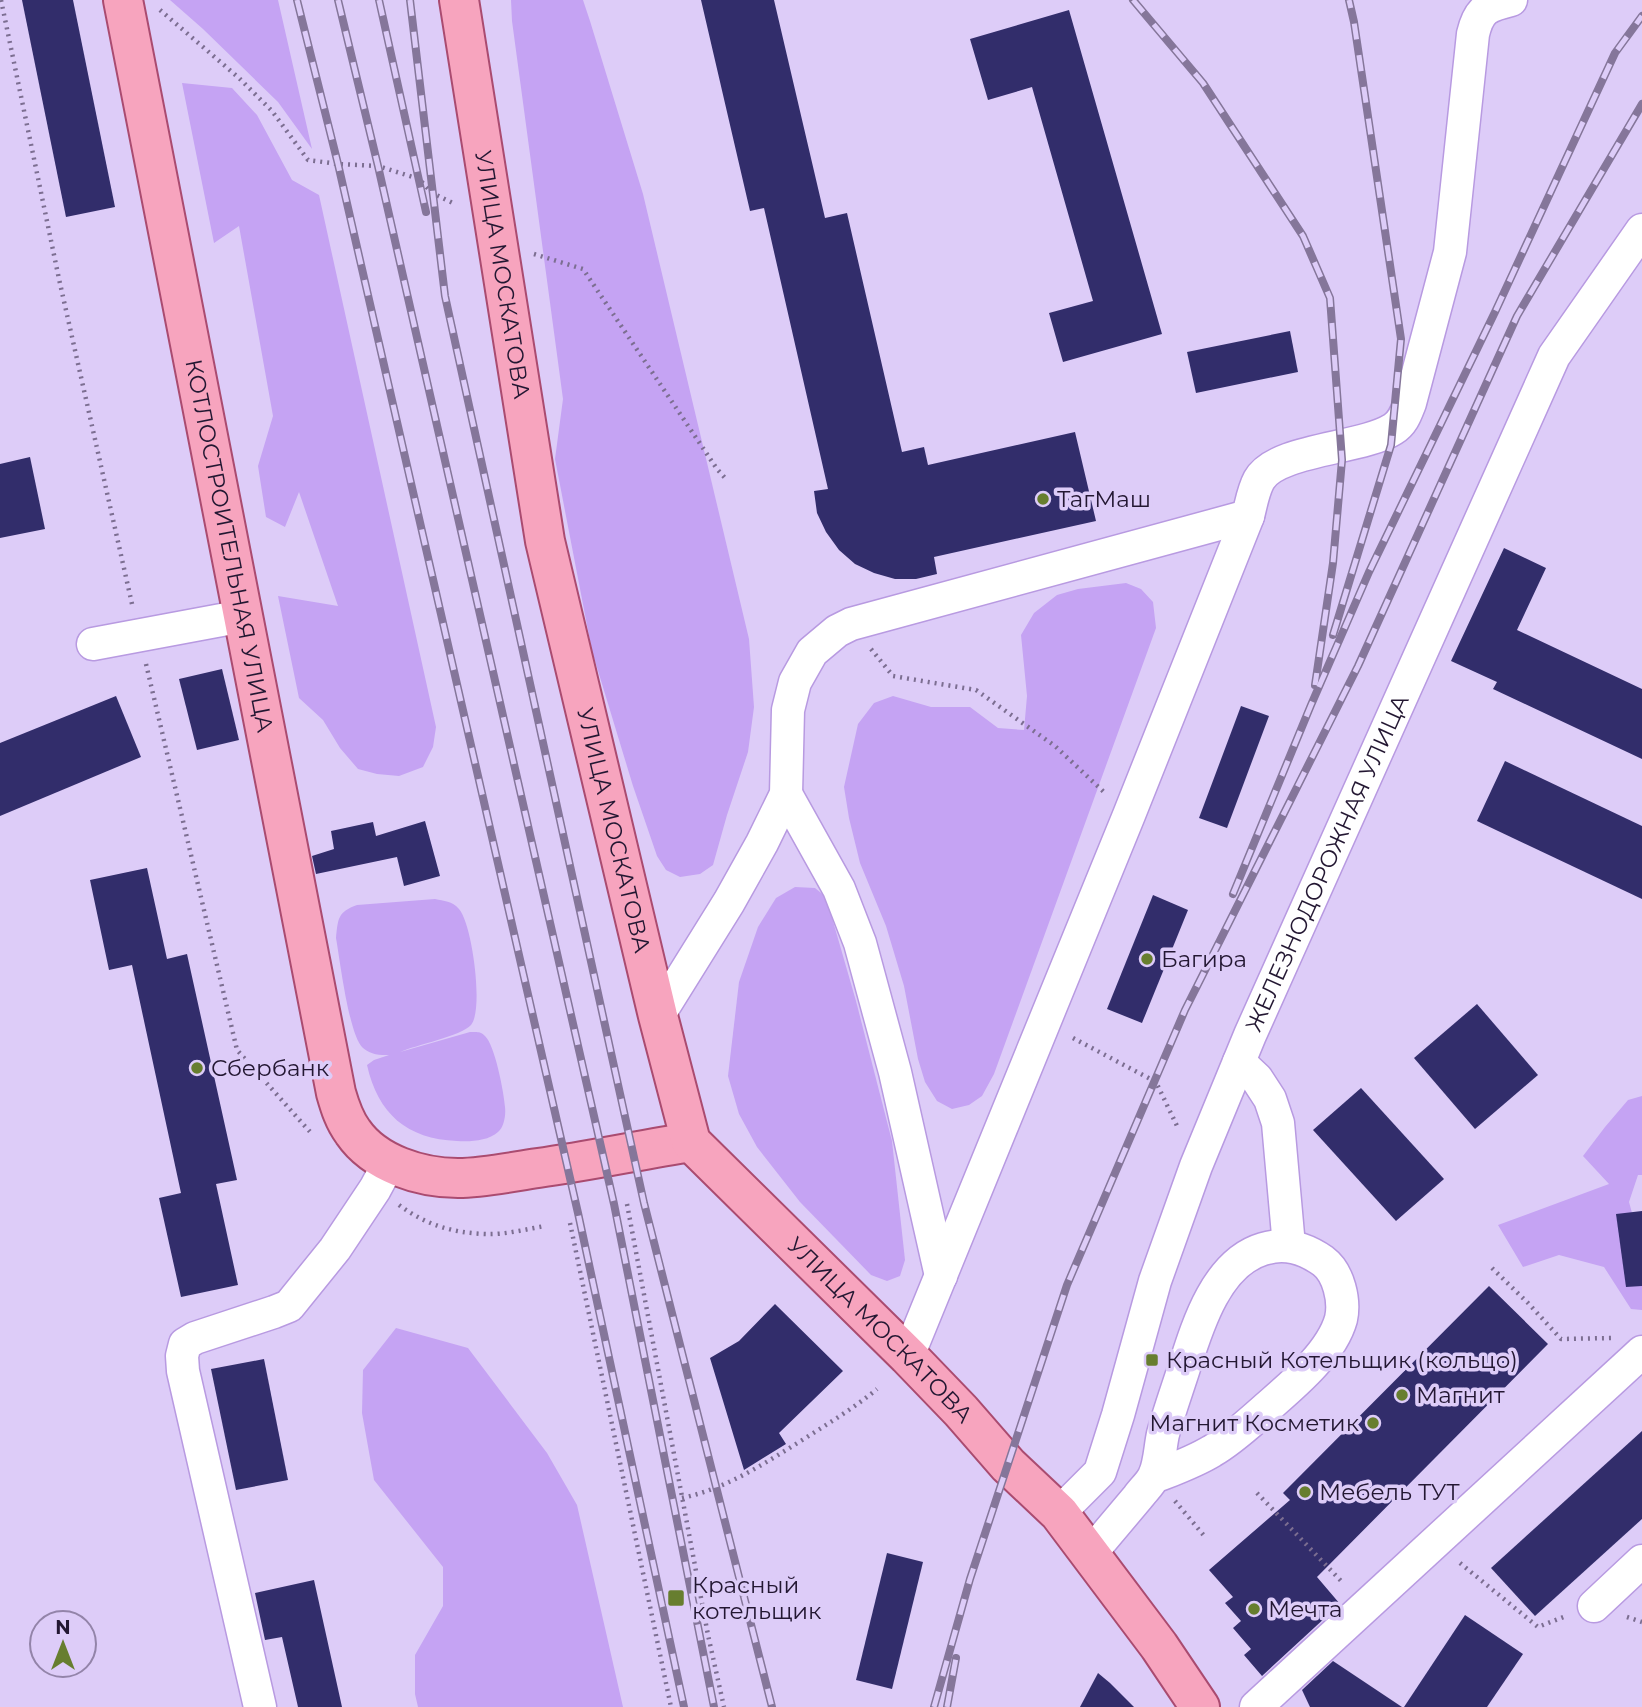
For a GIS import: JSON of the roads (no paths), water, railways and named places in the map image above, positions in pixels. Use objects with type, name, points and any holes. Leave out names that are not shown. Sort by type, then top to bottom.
[{"type":"main road","name":"КОТЛОСТРОИТЕЛЬНАЯ УЛИЦА","points":[[122,0],[342,1113],[353,1133],[367,1148],[389,1163],[424,1174],[457,1178],[567,1164],[691,1142]]},
{"type":"main road","name":"УЛИЦА МОСКАТОВА","points":[[459,0],[545,541],[658,1017],[691,1142],[908,1356],[1008,1465],[1059,1513],[1159,1646],[1200,1707]]},
{"type":"street","points":[[908,1356],[1129,815],[1248,516],[1260,479],[1272,467],[1378,436],[1394,429],[1404,419],[1450,252],[1476,20],[1485,8],[1511,0]]},
{"type":"street","name":"ЖЕЛЕЗНОДОРОЖНАЯ УЛИЦА","points":[[1059,1513],[1100,1472],[1155,1281],[1196,1166],[1239,1062],[1554,356],[1642,230]]},
{"type":"street","points":[[658,1017],[736,890],[786,794],[788,710],[795,682],[812,652],[837,631],[851,624],[1248,516]]},
{"type":"street","points":[[93,644],[243,617]]},
{"type":"street","points":[[786,794],[839,889],[860,943],[895,1072],[941,1276]]},
{"type":"street","points":[[1239,1062],[1257,1079],[1270,1100],[1278,1124],[1289,1246]]},
{"type":"street","points":[[260,1707],[183,1371],[182,1356],[185,1344],[195,1338],[289,1306],[335,1249],[389,1163]]},
{"type":"street","points":[[1090,1554],[1154,1477],[1163,1435],[1193,1339],[1214,1292],[1233,1268],[1253,1252],[1271,1246],[1289,1246],[1307,1251],[1326,1263],[1336,1278],[1342,1297],[1341,1317],[1336,1332],[1318,1359],[1297,1381],[1215,1450],[1154,1477]]},
{"type":"street","points":[[1256,1707],[1435,1542],[1628,1345]]},
{"type":"street","points":[[1594,1606],[1642,1561]]},
{"type":"railway","points":[[297,0],[338,164],[578,1213],[684,1707]]},
{"type":"railway","points":[[338,0],[614,1204],[714,1707]]},
{"type":"railway","points":[[379,0],[426,212]]},
{"type":"railway","points":[[410,0],[445,296],[644,1203],[772,1707]]},
{"type":"railway","points":[[1133,0],[1203,83],[1303,236],[1330,298],[1342,460],[1333,563],[1315,685]]},
{"type":"railway","points":[[1333,635],[1391,445],[1401,339],[1349,0]]},
{"type":"railway","points":[[1233,894],[1369,572],[1495,312],[1615,53],[1642,16]]},
{"type":"railway","points":[[934,1707],[970,1579],[1067,1285],[1185,1010],[1358,666],[1517,316],[1642,104]]},
{"type":"railway","points":[[947,1707],[956,1658]]},
{"type":"place","name":"ТагМаш","points":[[1043,499]]},
{"type":"place","name":"Багира","points":[[1147,959]]},
{"type":"place","name":"Сбербанк","points":[[197,1068]]},
{"type":"place","name":"Красный Котельщик (кольцо)","points":[[1152,1360]]},
{"type":"place","name":"Магнит","points":[[1402,1395]]},
{"type":"place","name":"Магнит Косметик","points":[[1373,1423]]},
{"type":"place","name":"Мебель ТУТ","points":[[1305,1492]]},
{"type":"place","name":"Красный котельщик","points":[[676,1598]]},
{"type":"place","name":"Мечта","points":[[1254,1609]]}]
